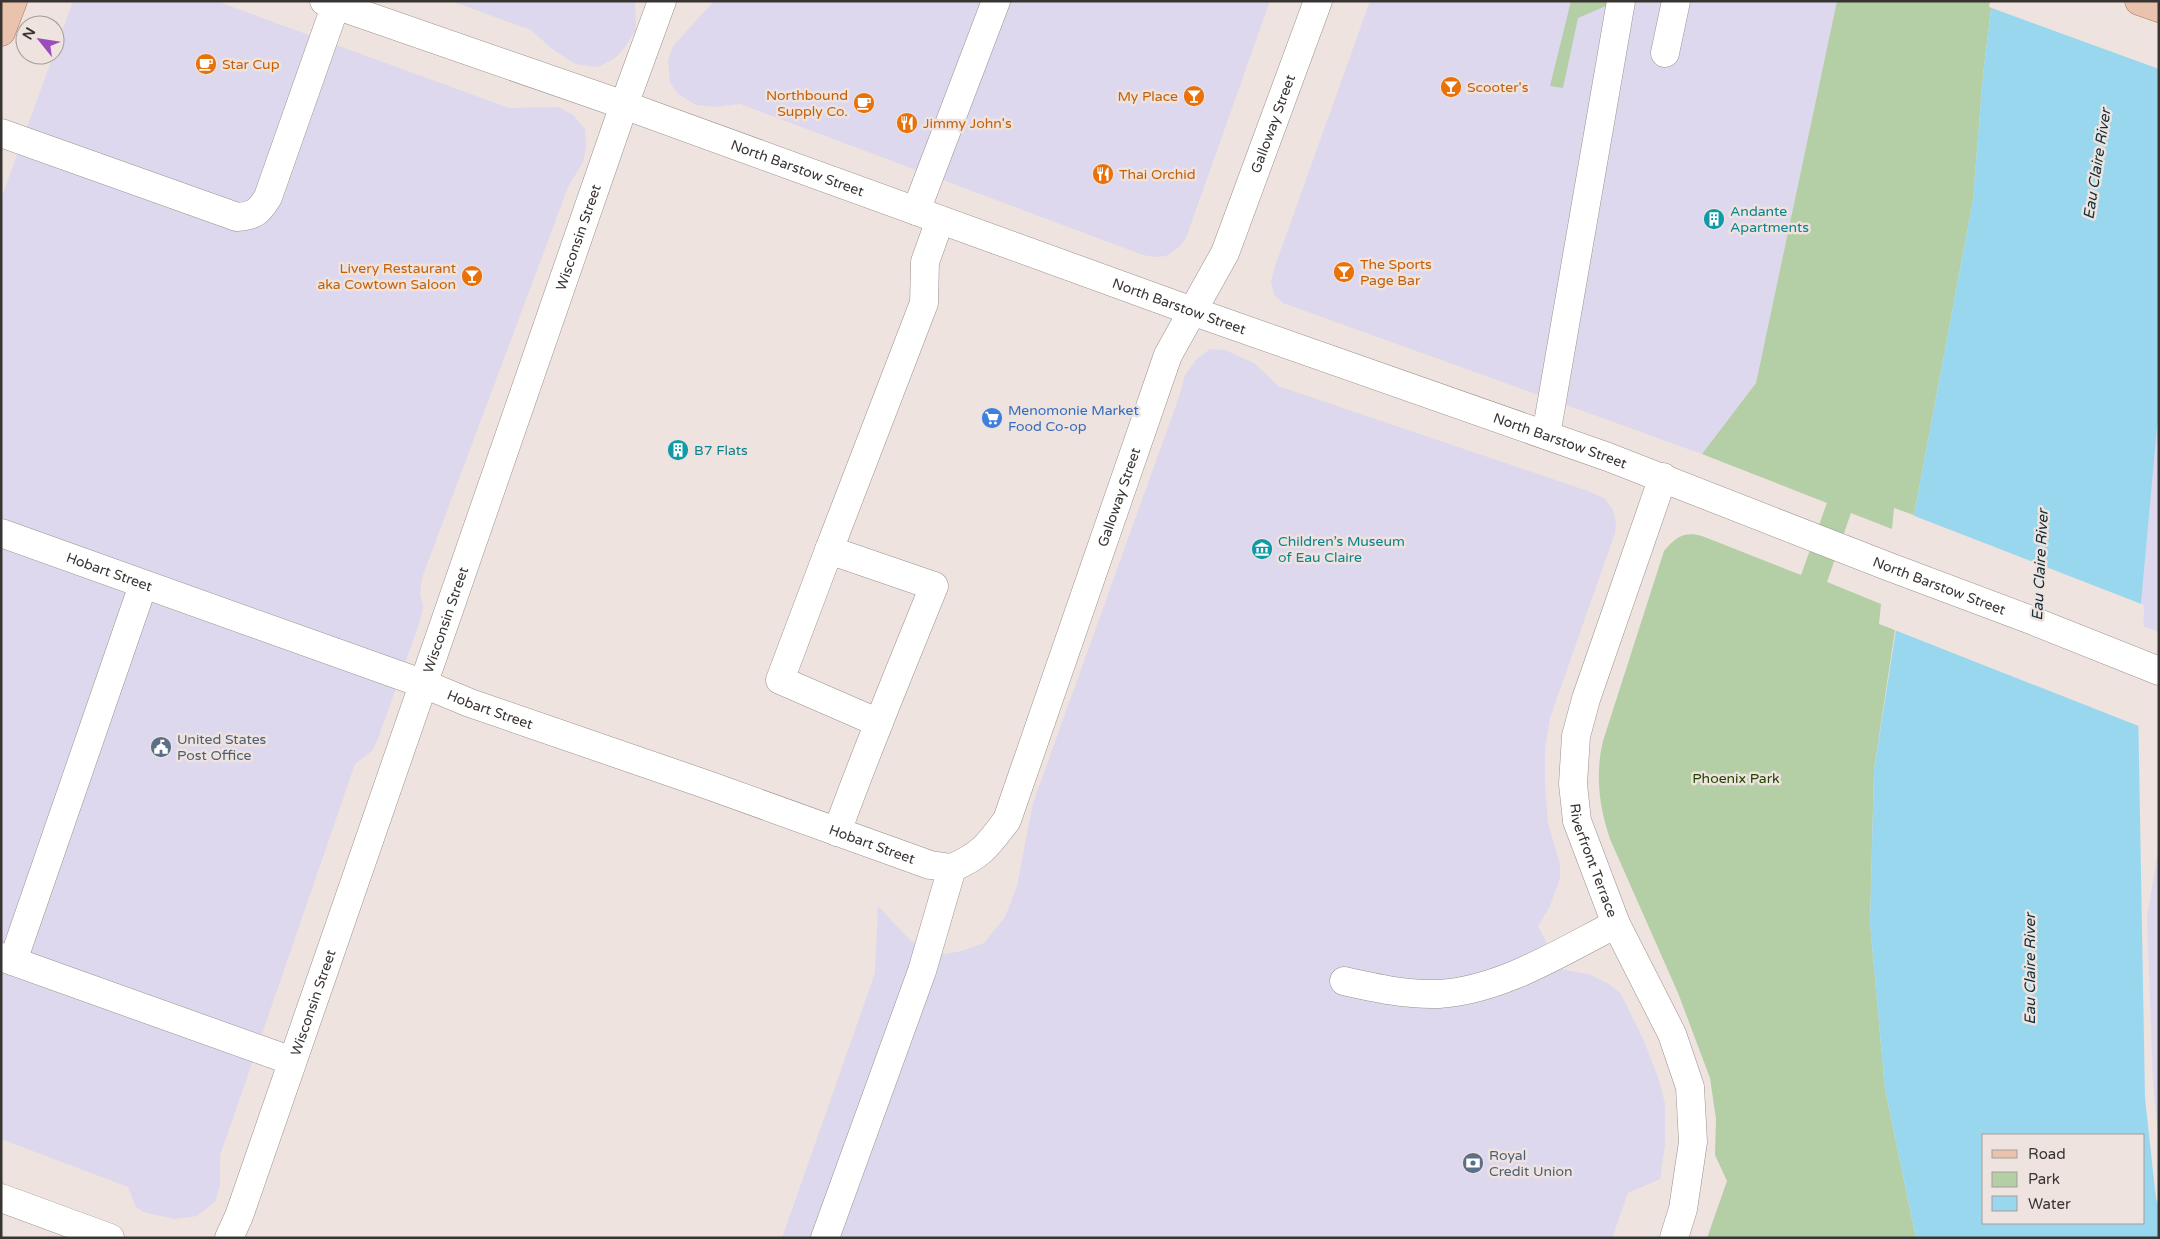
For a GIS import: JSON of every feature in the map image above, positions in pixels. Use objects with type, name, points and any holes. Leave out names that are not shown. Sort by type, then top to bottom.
[{"type":"main road","points":[[1,32],[12,1]]},
{"type":"main road","points":[[2139,1],[2159,8]]},
{"type":"street","name":"Wisconsin Street","points":[[229,1238],[239,1216],[624,105],[662,1]]},
{"type":"street","points":[[879,723],[780,680],[924,303],[928,216],[996,1]]},
{"type":"street","name":"Galloway Street","points":[[952,868],[970,860],[987,848],[1007,820],[1168,355],[1225,253],[1318,1]]},
{"type":"street","points":[[1546,435],[1621,1]]},
{"type":"street","points":[[1665,53],[1676,1]]},
{"type":"street","name":"North Barstow Street","points":[[332,3],[624,105],[1192,312],[1663,477],[2159,671]]},
{"type":"street","points":[[1,133],[237,218],[250,217],[261,208],[268,197],[332,3]]},
{"type":"street","name":"Riverfront Terrace","points":[[1663,477],[1586,699],[1576,736],[1573,784],[1577,821],[1587,852],[1616,924],[1672,1034],[1690,1087],[1693,1142],[1683,1209],[1674,1238]]},
{"type":"street","name":"Hobart Street","points":[[1,533],[424,684],[470,703],[930,865],[952,868]]},
{"type":"street","points":[[829,550],[934,586],[837,832]]},
{"type":"street","points":[[143,585],[7,959],[292,1061]]},
{"type":"street","points":[[825,1238],[922,971],[952,868]]},
{"type":"street","points":[[1344,982],[1401,993],[1440,994],[1487,985],[1540,963],[1616,924]]},
{"type":"street","points":[[1,1198],[110,1238]]},
{"type":"shaded area","points":[[73,1],[216,1],[509,108],[558,107],[573,115],[585,129],[586,147],[583,162],[568,187],[422,578],[420,593],[423,606],[420,621],[373,750],[355,764],[220,1155],[220,1185],[215,1202],[197,1216],[175,1219],[143,1212],[136,1207],[128,1187],[1,1139],[1,199],[50,65],[65,65],[65,23]]},
{"type":"shaded area","points":[[451,1],[635,1],[636,29],[625,47],[615,58],[598,67],[575,64],[551,48],[531,30]]},
{"type":"shaded area","points":[[714,1],[1270,1],[1186,238],[1179,247],[1166,256],[1155,257],[1143,255],[740,104],[716,107],[696,105],[678,94],[670,83],[668,60],[673,46]]},
{"type":"shaded area","points":[[1370,1],[1837,1],[1756,383],[1702,454],[1283,303],[1274,295],[1271,282],[1275,266]]},
{"type":"shaded area","points":[[1210,349],[1225,350],[1254,363],[1278,386],[1585,490],[1604,498],[1612,508],[1616,521],[1615,533],[1550,718],[1545,748],[1545,785],[1548,823],[1560,864],[1560,879],[1549,908],[1538,926],[1560,969],[1588,974],[1609,984],[1621,994],[1644,1041],[1659,1080],[1665,1104],[1665,1145],[1660,1179],[1628,1193],[1612,1238],[782,1238],[875,973],[878,906],[910,940],[922,948],[945,954],[962,951],[984,943],[1005,917],[1017,886],[1033,803],[1179,397],[1185,375],[1196,360]]},
{"type":"shaded area","points":[[2159,408],[2159,632],[2139,625]]},
{"type":"shaded area","points":[[2159,845],[2159,1143],[2153,1084],[2147,917]]},
{"type":"green space","points":[[1571,1],[1609,1],[1608,5],[1578,18],[1563,88],[1550,86]]},
{"type":"green space","name":"Phoenix Park","points":[[1837,1],[1992,1],[1983,75],[1973,200],[1914,515],[1894,508],[1892,529],[1851,513],[1827,582],[1881,604],[1879,624],[1895,630],[1874,770],[1870,923],[1885,1089],[1916,1238],[1707,1238],[1727,1181],[1715,1155],[1716,1119],[1710,1078],[1678,993],[1610,839],[1603,815],[1599,790],[1599,766],[1603,741],[1664,551],[1681,536],[1690,534],[1702,536],[1801,575],[1827,503],[1702,454],[1756,383]]},
{"type":"water","name":"Eau Claire River","points":[[1992,1],[2159,1],[2159,407],[2139,625],[2138,704],[2145,1098],[2156,1199],[2159,1206],[2159,1238],[1916,1238],[1885,1089],[1870,923],[1874,770],[1914,515],[1973,200],[1983,75]]},
{"type":"pier","points":[[1990,1],[2159,1],[2159,69],[1989,7]]},
{"type":"pier","points":[[1912,515],[2144,605],[2141,727],[1892,629]]},
{"type":"place","name":"Star Cup","points":[[206,64]]},
{"type":"place","name":"Scooter's","points":[[1451,87]]},
{"type":"place","name":"My Place","points":[[1194,96]]},
{"type":"place","name":"Northbound Supply Co.","points":[[864,103]]},
{"type":"place","name":"Jimmy John's","points":[[907,123]]},
{"type":"place","name":"Thai Orchid","points":[[1103,174]]},
{"type":"place","name":"Andante Apartments","points":[[1714,219]]},
{"type":"place","name":"The Sports Page Bar","points":[[1344,272]]},
{"type":"place","name":"Livery Restaurant aka Cowtown Saloon","points":[[472,276]]},
{"type":"place","name":"Menomonie Market Food Co-op","points":[[992,418]]},
{"type":"place","name":"B7 Flats","points":[[678,450]]},
{"type":"place","name":"Children’s Museum of Eau Claire","points":[[1262,549]]},
{"type":"place","name":"United States Post Office","points":[[161,747]]},
{"type":"place","name":"Royal Credit Union","points":[[1473,1163]]}]
